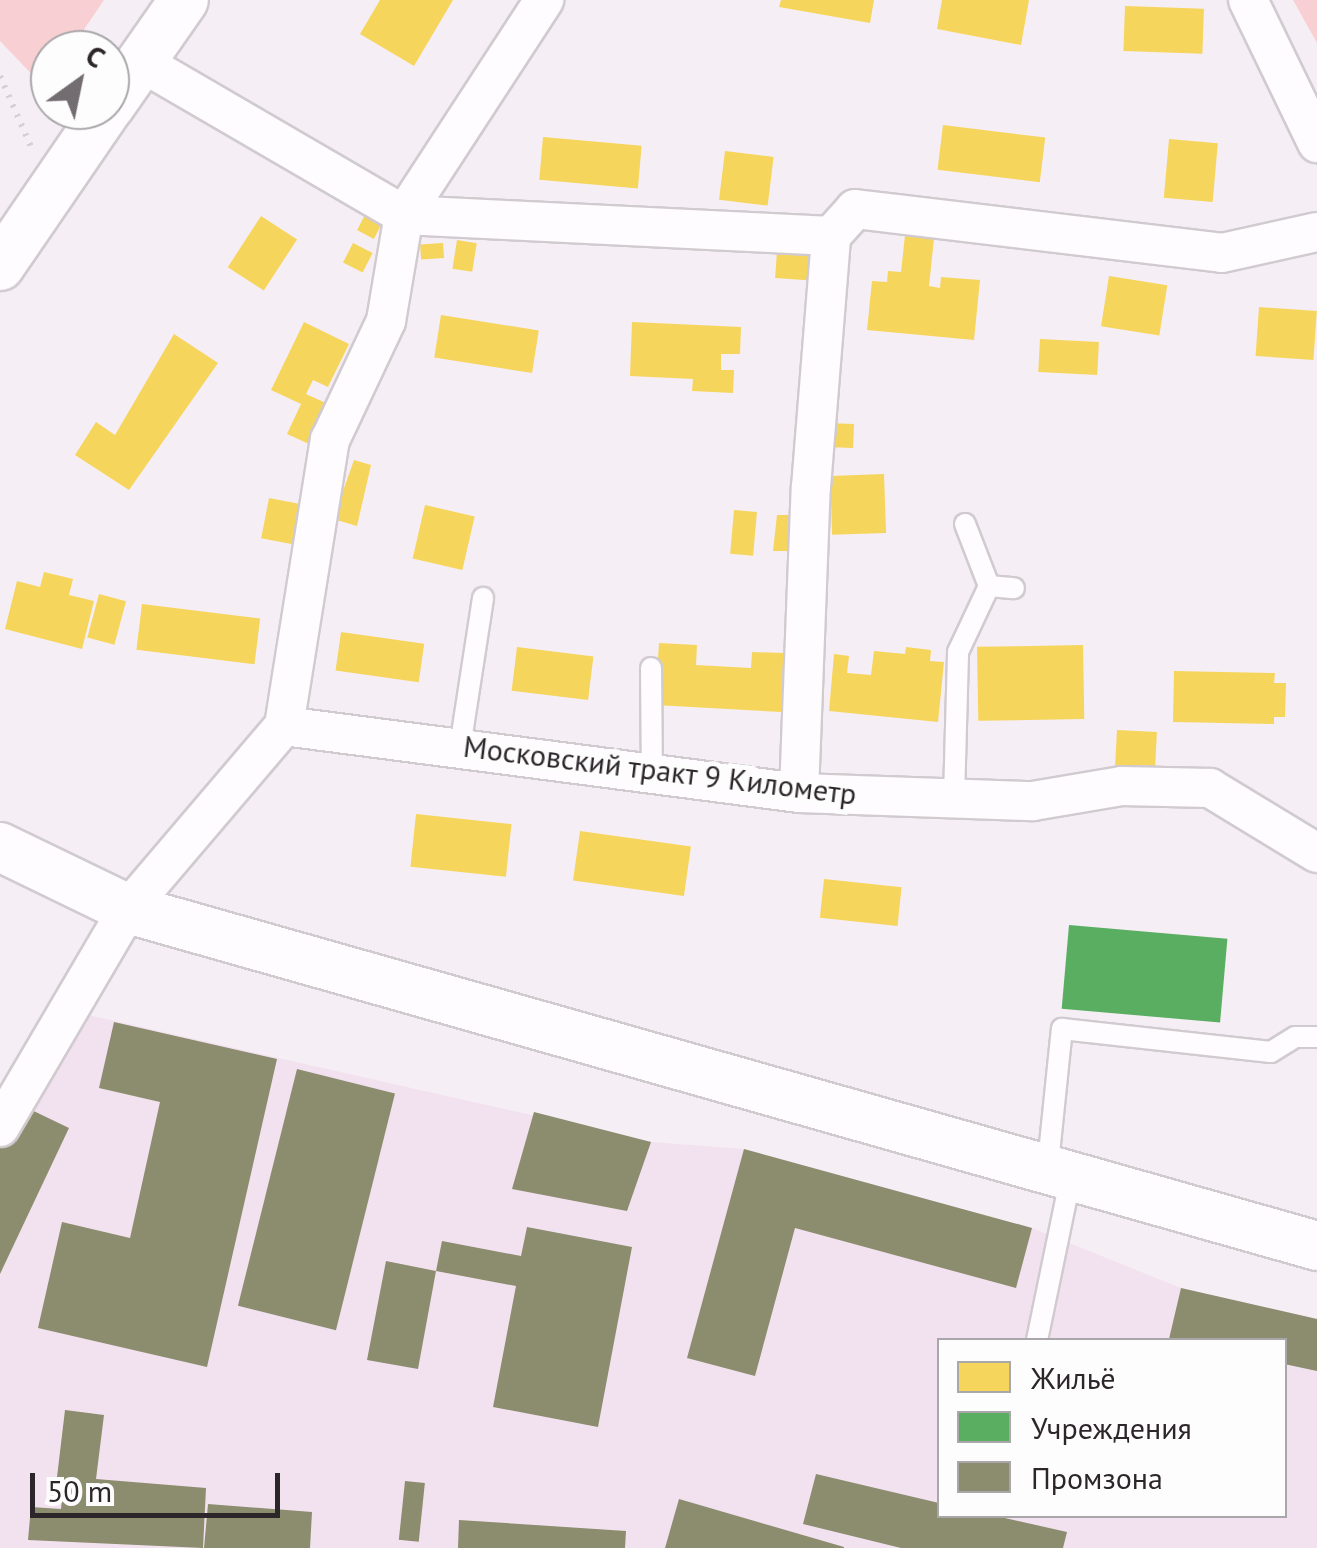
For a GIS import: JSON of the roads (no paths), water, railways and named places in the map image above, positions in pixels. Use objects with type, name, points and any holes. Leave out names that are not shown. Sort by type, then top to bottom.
[{"type":"street","points":[[130,76],[184,0]]},
{"type":"street","points":[[0,1127],[128,909],[284,726],[330,440],[386,322],[404,215],[544,0]]},
{"type":"street","points":[[1248,0],[1317,143]]},
{"type":"street","points":[[140,62],[404,215],[832,236]]},
{"type":"street","points":[[0,266],[93,130]]},
{"type":"street","points":[[799,793],[810,487],[832,236],[856,209],[1222,253],[1317,232]]},
{"type":"street","name":"Московский тракт 9 Километр","points":[[284,726],[799,793],[1033,801],[1122,786],[1210,788],[1317,853]]},
{"type":"street","points":[[0,847],[128,909],[1058,1178],[1317,1246]]},
{"type":"lane","points":[[954,798],[958,652],[989,586],[965,524]]},
{"type":"lane","points":[[989,586],[1014,588]]},
{"type":"lane","points":[[460,747],[483,598]]},
{"type":"lane","points":[[651,668],[652,773]]},
{"type":"lane","points":[[1037,1338],[1058,1178],[1062,1029],[1271,1052],[1295,1037],[1317,1037]]}]
